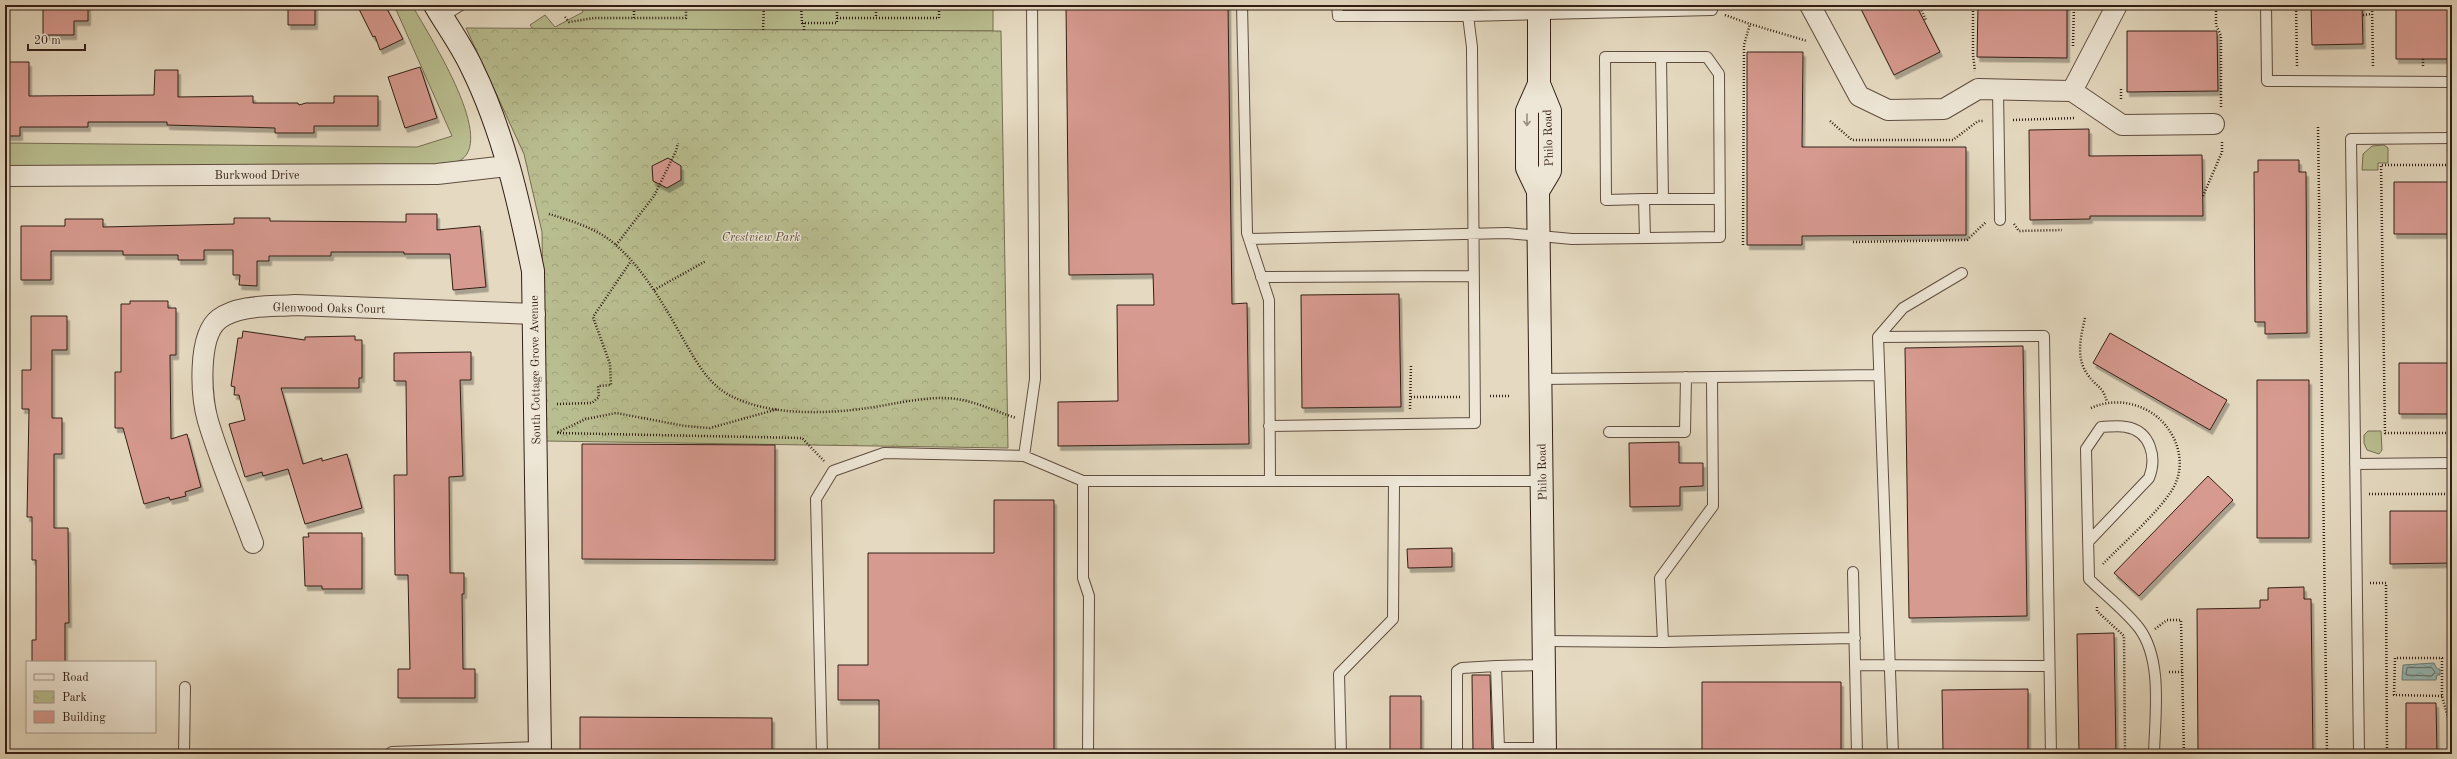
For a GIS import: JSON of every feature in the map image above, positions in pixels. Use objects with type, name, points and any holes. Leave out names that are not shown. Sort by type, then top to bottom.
[{"type":"main road","name":"Philo Road","points":[[1539,9],[1539,84],[1527,111],[1527,168],[1538,191],[1545,751]]},
{"type":"main road","name":"South Cottage Grove Avenue","points":[[439,11],[458,41],[484,94],[508,166],[521,214],[533,271],[534,314],[546,432],[540,750]]},
{"type":"street","points":[[1810,5],[1858,96],[1888,110],[1944,109],[1978,90],[2072,91],[2122,125],[2219,125]]},
{"type":"street","points":[[2072,91],[2117,5]]},
{"type":"street","name":"Burkwood Drive","points":[[5,176],[437,174],[508,166]]},
{"type":"street","name":"Glenwood Oaks Court","points":[[253,543],[208,420],[204,402],[204,353],[210,330],[218,320],[230,313],[243,310],[295,305],[534,314]]},
{"type":"lane","points":[[439,11],[461,5]]},
{"type":"lane","points":[[1024,456],[1035,379],[1032,5]]},
{"type":"lane","points":[[1242,5],[1247,233],[1269,300],[1270,481]]},
{"type":"lane","points":[[1337,5],[1338,16],[1468,16],[1539,9],[1712,7]]},
{"type":"lane","points":[[2266,5],[2267,81],[2452,82]]},
{"type":"lane","points":[[1269,426],[1475,423],[1472,235],[1472,47],[1468,16]]},
{"type":"lane","points":[[1249,239],[1507,233],[1572,239],[1720,237],[1719,74],[1707,57],[1606,57],[1606,200],[1719,199]]},
{"type":"lane","points":[[1661,57],[1663,199]]},
{"type":"lane","points":[[1998,90],[2000,220]]},
{"type":"lane","points":[[2359,754],[2351,139],[2452,138]]},
{"type":"lane","points":[[1644,199],[1645,238]]},
{"type":"lane","points":[[1893,754],[1878,337],[1903,308],[1962,273]]},
{"type":"lane","points":[[1261,277],[1473,276]]},
{"type":"lane","points":[[1878,337],[2044,336],[2051,754]]},
{"type":"lane","points":[[1540,379],[1879,375]]},
{"type":"lane","points":[[1609,432],[1684,432],[1686,377]]},
{"type":"lane","points":[[1663,642],[1660,578],[1713,506],[1712,377]]},
{"type":"lane","points":[[2088,542],[2149,478],[2154,466],[2151,449],[2144,435],[2127,427],[2101,427],[2086,449],[2088,542],[2089,579],[2139,628],[2148,642],[2155,668],[2154,754]]},
{"type":"lane","points":[[822,754],[816,499],[833,471],[884,453],[1024,456],[1083,481],[1542,481]]},
{"type":"lane","points":[[2355,464],[2452,463]]},
{"type":"lane","points":[[1083,481],[1084,578],[1089,596],[1088,754]]},
{"type":"lane","points":[[1341,754],[1339,674],[1392,619],[1394,481]]},
{"type":"lane","points":[[1853,572],[1857,754]]},
{"type":"lane","points":[[1544,642],[1663,642],[1855,638]]},
{"type":"lane","points":[[1457,754],[1457,671],[1462,668],[1544,665]]},
{"type":"lane","points":[[1855,665],[2049,666]]},
{"type":"lane","points":[[1496,666],[1499,751],[1545,751]]},
{"type":"lane","points":[[184,754],[185,687]]},
{"type":"lane","points":[[389,754],[392,752],[540,750]]},
{"type":"path","points":[[764,5],[764,30]]},
{"type":"path","points":[[802,5],[802,23],[804,23],[804,30]]},
{"type":"path","points":[[804,23],[837,23],[837,5]]},
{"type":"path","points":[[1919,5],[1926,20]]},
{"type":"path","points":[[1973,5],[1973,55],[1978,90]]},
{"type":"path","points":[[2073,51],[2074,5]]},
{"type":"path","points":[[2203,196],[2222,152],[2219,125],[2221,36],[2216,24],[2216,5]]},
{"type":"path","points":[[2296,5],[2297,68]]},
{"type":"path","points":[[2372,5],[2373,74]]},
{"type":"path","points":[[1712,7],[1750,24],[1833,48]]},
{"type":"path","points":[[634,8],[634,18]]},
{"type":"path","points":[[565,17],[569,22],[594,18],[686,18],[686,8]]},
{"type":"path","points":[[876,9],[876,18]]},
{"type":"path","points":[[837,18],[939,18],[939,9]]},
{"type":"path","points":[[2362,15],[2372,14]]},
{"type":"path","points":[[1743,245],[1744,45],[1750,24]]},
{"type":"path","points":[[1830,121],[1852,140],[1953,140],[1978,121],[2110,117]]},
{"type":"path","points":[[2318,127],[2327,754]]},
{"type":"path","points":[[616,245],[654,196],[676,151],[678,143]]},
{"type":"path","points":[[2452,165],[2380,165],[2385,433],[2452,433]]},
{"type":"path","points":[[549,214],[596,232],[616,245],[654,290],[698,364],[721,390],[749,404],[802,411],[857,409],[905,401],[944,398],[974,402],[1029,423]]},
{"type":"path","points":[[1853,242],[1967,240],[1988,221],[2000,220],[2011,220],[2019,231],[2062,230]]},
{"type":"path","points":[[557,404],[592,402],[599,397],[598,386],[611,385],[610,364],[593,317],[631,261]]},
{"type":"path","points":[[654,290],[706,261]]},
{"type":"path","points":[[2085,318],[2080,338],[2083,366],[2088,376],[2104,392],[2107,402]]},
{"type":"path","points":[[1404,409],[1411,409],[1410,364]]},
{"type":"path","points":[[2091,408],[2107,402],[2119,402],[2136,405],[2161,419],[2170,429],[2176,440],[2179,453],[2173,488],[2163,503],[2102,565],[2102,571]]},
{"type":"path","points":[[546,432],[586,419],[616,413],[685,426],[710,428],[780,409]]},
{"type":"path","points":[[546,432],[802,438],[833,471]]},
{"type":"path","points":[[2368,502],[2368,494],[2452,494]]},
{"type":"path","points":[[2368,576],[2369,583],[2386,582],[2386,754]]},
{"type":"path","points":[[2097,607],[2098,611],[2124,636],[2125,754]]},
{"type":"path","points":[[2154,630],[2167,620],[2182,620],[2184,754]]},
{"type":"path","points":[[2149,624],[2157,634]]},
{"type":"path","points":[[2442,696],[2394,695],[2395,658],[2442,658],[2442,696],[2452,732]]},
{"type":"path","points":[[2167,666],[2167,672],[2182,672]]},
{"type":"green space","points":[[394,5],[412,5],[443,59],[465,108],[470,130],[470,148],[459,161],[447,165],[5,168],[5,143],[417,147],[452,136]]},
{"type":"green space","points":[[580,5],[993,5],[993,31],[533,29],[530,25],[545,15],[555,27],[583,12]]},
{"type":"green space","name":"Crestview Park","points":[[466,28],[1001,31],[1008,448],[545,441],[542,232],[524,154]]},
{"type":"green space","points":[[2384,145],[2388,148],[2388,163],[2378,163],[2378,170],[2362,170],[2363,154],[2372,146]]},
{"type":"green space","points":[[2368,431],[2381,431],[2382,450],[2379,454],[2367,450],[2364,443],[2364,435]]},
{"type":"water","points":[[2434,663],[2437,669],[2440,669],[2440,675],[2437,675],[2436,680],[2402,680],[2403,665]]},
{"type":"building","points":[[43,5],[88,5],[88,21],[74,21],[74,35],[43,35]]},
{"type":"building","points":[[288,5],[315,5],[315,25],[288,25]]},
{"type":"building","points":[[357,5],[385,5],[403,39],[380,50],[375,36],[373,37]]},
{"type":"building","points":[[1066,5],[1228,5],[1232,304],[1247,303],[1249,444],[1058,446],[1058,402],[1118,401],[1117,305],[1154,305],[1153,274],[1069,275]]},
{"type":"building","points":[[1859,5],[1916,5],[1940,52],[1894,75]]},
{"type":"building","points":[[1978,5],[2067,5],[2067,58],[1977,57]]},
{"type":"building","points":[[2311,5],[2362,5],[2363,44],[2312,45]]},
{"type":"building","points":[[2396,7],[2452,7],[2452,59],[2396,59]]},
{"type":"building","points":[[2127,31],[2217,31],[2218,91],[2127,92]]},
{"type":"building","points":[[1747,52],[1803,52],[1802,147],[1966,147],[1966,235],[1802,236],[1802,245],[1747,245]]},
{"type":"building","points":[[8,62],[29,62],[29,96],[154,95],[155,70],[178,70],[178,97],[253,96],[253,103],[298,103],[299,105],[306,103],[334,103],[334,96],[378,96],[378,126],[314,126],[314,133],[275,133],[275,128],[167,125],[167,122],[88,122],[88,127],[20,127],[20,136],[5,136],[5,79],[8,79]]},
{"type":"building","points":[[420,67],[437,118],[405,128],[388,77]]},
{"type":"building","points":[[2089,129],[2089,156],[2202,155],[2203,216],[2090,216],[2090,219],[2030,220],[2029,130]]},
{"type":"building","points":[[668,158],[681,166],[681,180],[667,188],[653,181],[652,166]]},
{"type":"building","points":[[2258,160],[2299,160],[2299,172],[2306,172],[2307,333],[2265,334],[2265,322],[2255,322],[2254,172],[2258,172]]},
{"type":"building","points":[[2394,182],[2452,182],[2452,234],[2394,234]]},
{"type":"building","points":[[406,214],[437,214],[437,230],[480,226],[486,287],[453,290],[450,254],[404,254],[404,252],[331,252],[331,256],[269,256],[269,261],[257,261],[257,286],[239,285],[240,275],[233,275],[233,250],[204,250],[204,260],[178,260],[178,255],[123,255],[123,251],[51,251],[51,280],[21,280],[21,226],[65,226],[65,219],[103,219],[103,227],[234,224],[234,218],[270,218],[270,221],[406,222]]},
{"type":"building","points":[[1399,294],[1401,407],[1302,408],[1301,295]]},
{"type":"building","points":[[130,301],[168,301],[168,308],[176,308],[176,355],[170,355],[171,439],[187,434],[201,487],[185,492],[186,496],[170,500],[169,497],[144,504],[123,428],[115,428],[115,372],[121,372],[121,304],[130,304]]},
{"type":"building","points":[[31,316],[67,316],[67,350],[52,350],[52,418],[62,418],[62,454],[54,454],[54,528],[68,528],[69,623],[65,623],[65,661],[32,661],[32,640],[36,640],[36,560],[32,560],[32,517],[27,517],[29,409],[22,409],[22,370],[31,370]]},
{"type":"building","points":[[243,331],[305,340],[305,337],[355,336],[355,340],[362,340],[362,378],[359,378],[359,388],[281,388],[303,464],[322,458],[322,461],[347,454],[362,508],[305,524],[288,469],[263,476],[262,472],[245,477],[229,424],[245,420],[239,395],[234,395],[235,387],[231,386],[238,338],[242,338]]},
{"type":"building","points":[[2110,333],[2227,400],[2210,430],[2093,363]]},
{"type":"building","points":[[2023,346],[2027,616],[1909,618],[1905,348]]},
{"type":"building","points":[[471,352],[471,380],[460,380],[463,476],[449,477],[450,573],[464,573],[464,594],[462,594],[463,669],[475,669],[475,698],[398,698],[398,669],[410,669],[408,575],[395,575],[394,475],[407,475],[406,381],[394,381],[394,353]]},
{"type":"building","points":[[2399,363],[2452,363],[2452,414],[2399,414]]},
{"type":"building","points":[[2257,380],[2309,380],[2309,538],[2257,538]]},
{"type":"building","points":[[1679,442],[1679,463],[1703,463],[1703,486],[1680,487],[1680,506],[1630,507],[1629,443]]},
{"type":"building","points":[[582,444],[775,445],[775,560],[582,559]]},
{"type":"building","points":[[2208,476],[2233,500],[2139,596],[2114,573]]},
{"type":"building","points":[[994,500],[1054,500],[1054,754],[879,754],[879,700],[838,700],[838,665],[868,665],[868,553],[994,553]]},
{"type":"building","points":[[2390,511],[2452,511],[2452,563],[2390,564]]},
{"type":"building","points":[[308,533],[362,533],[362,589],[322,589],[322,586],[305,586],[303,537],[309,537]]},
{"type":"building","points":[[1452,548],[1452,567],[1408,568],[1407,549]]},
{"type":"building","points":[[2304,587],[2304,599],[2311,599],[2313,754],[2198,754],[2197,609],[2260,608],[2260,600],[2268,600],[2268,588]]},
{"type":"building","points":[[2114,633],[2116,754],[2079,754],[2077,634]]},
{"type":"building","points":[[1472,675],[1490,675],[1492,748],[1497,754],[1473,754]]},
{"type":"building","points":[[1702,682],[1841,682],[1841,754],[1702,754]]},
{"type":"building","points":[[2028,689],[2028,754],[1943,754],[1942,690]]},
{"type":"building","points":[[1390,696],[1421,696],[1421,750],[1390,750]]},
{"type":"building","points":[[2406,703],[2436,703],[2437,754],[2406,754]]},
{"type":"building","points":[[580,717],[772,718],[772,754],[580,754]]}]
